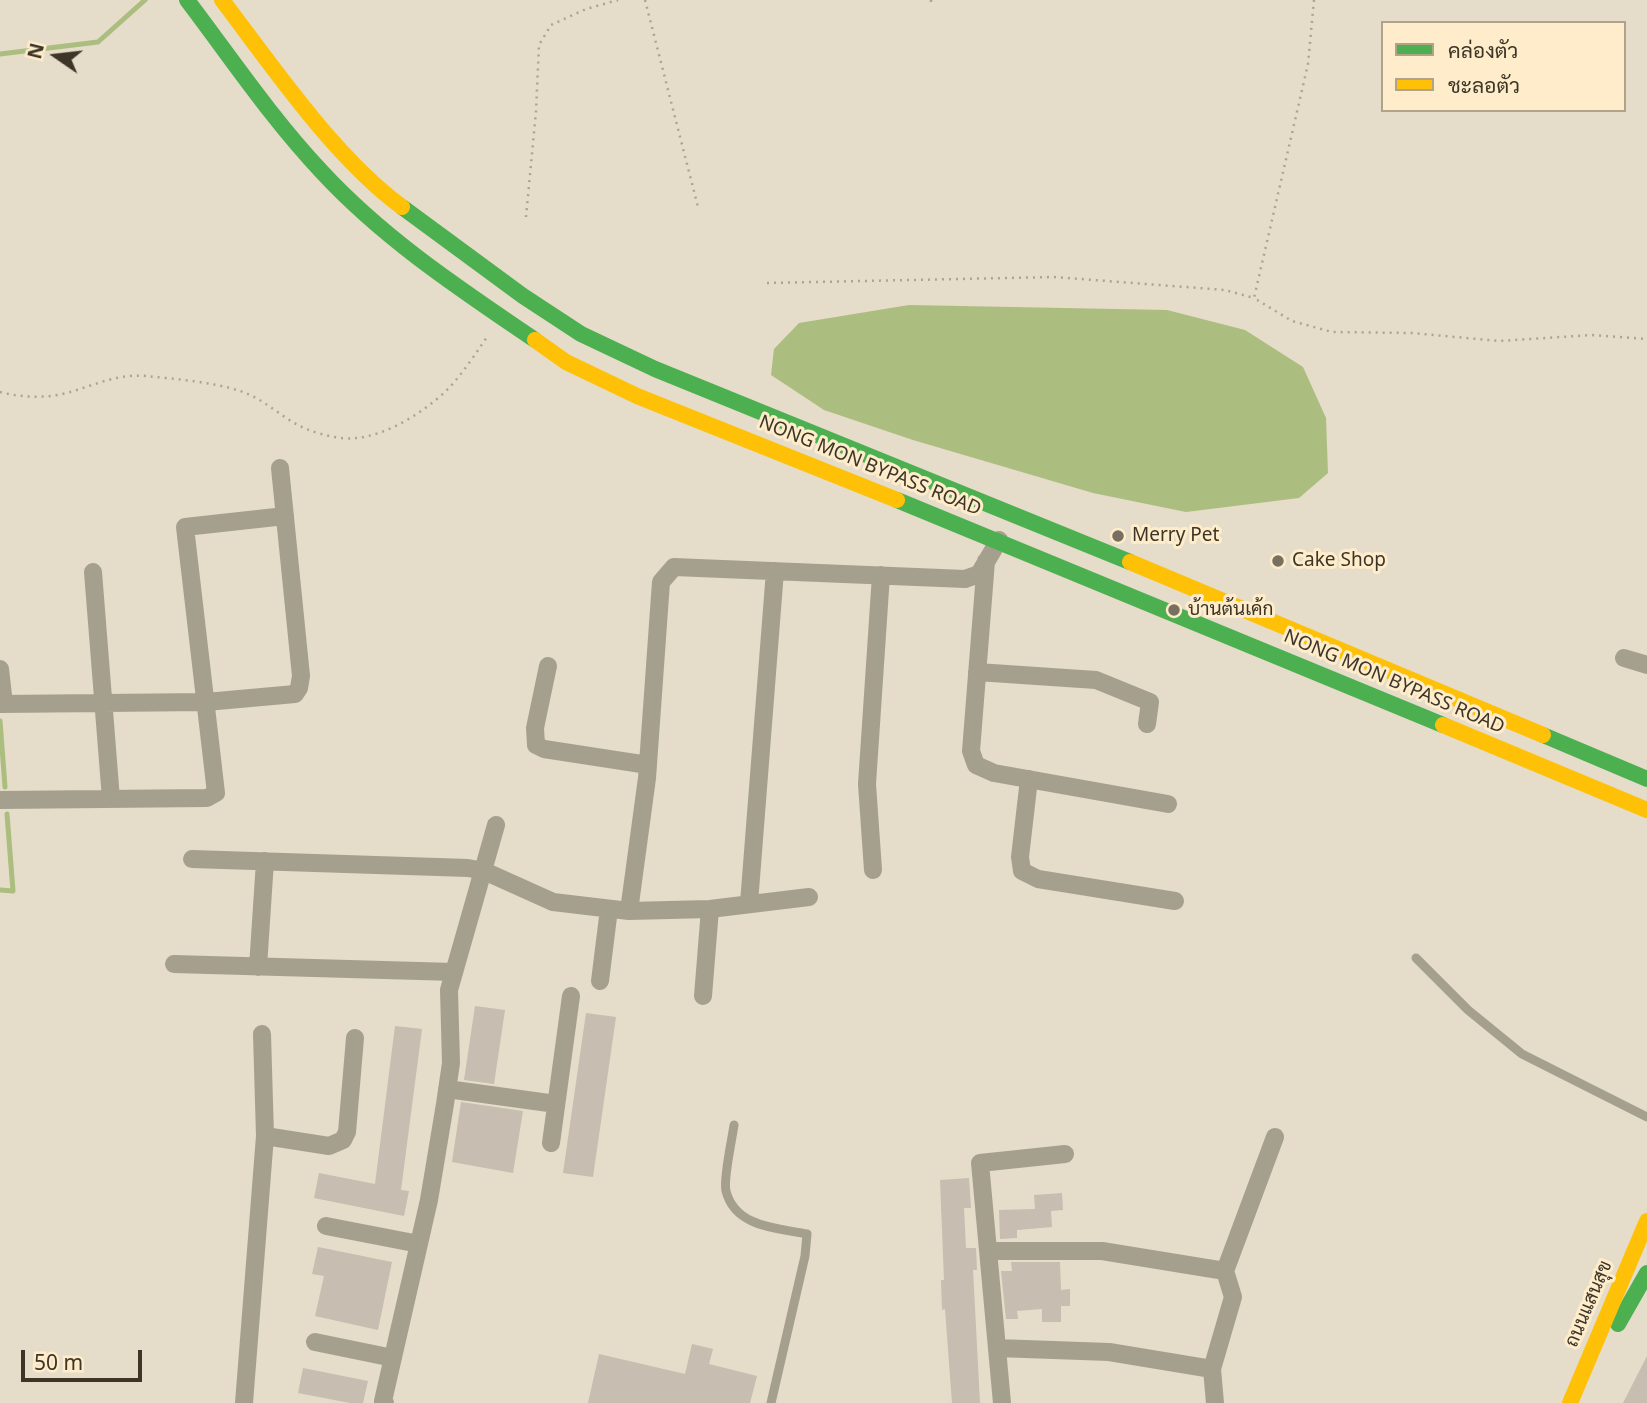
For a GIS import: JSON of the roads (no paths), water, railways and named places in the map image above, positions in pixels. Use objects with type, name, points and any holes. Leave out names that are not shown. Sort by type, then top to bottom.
[{"type":"main road","name":"NONG MON BYPASS ROAD","points":[[187,0],[271,112],[322,172],[374,222],[431,269],[566,362],[638,396],[999,540],[1647,810]]},
{"type":"main road","name":"NONG MON BYPASS ROAD","points":[[222,0],[301,104],[346,155],[394,201],[523,296],[581,334],[655,369],[1007,510],[1647,779]]},
{"type":"main road","name":"ถนนแสนสุข","points":[[1571,1403],[1647,1221]]},
{"type":"main road","name":"ถนนแสนสุข","points":[[1571,1403],[1647,1273]]},
{"type":"street","points":[[0,669],[2,704],[206,702],[291,696],[299,688],[301,676],[280,468]]},
{"type":"street","points":[[0,800],[207,798],[216,793],[185,527],[285,516]]},
{"type":"street","points":[[629,911],[648,765],[661,582],[674,567],[965,579],[979,574],[999,540]]},
{"type":"street","points":[[986,561],[973,760],[983,770],[1168,804]]},
{"type":"street","points":[[749,903],[775,571]]},
{"type":"street","points":[[93,572],[111,799]]},
{"type":"street","points":[[873,870],[867,784],[881,575]]},
{"type":"street","points":[[1624,658],[1647,665]]},
{"type":"street","points":[[548,666],[534,728],[537,745],[544,749],[648,765]]},
{"type":"street","points":[[977,672],[1096,680],[1150,702],[1147,724]]},
{"type":"street","points":[[1029,779],[1020,857],[1022,871],[1038,878],[1175,901]]},
{"type":"street","points":[[385,1403],[383,1401],[429,1200],[447,1089],[451,1063],[449,990],[496,825]]},
{"type":"street","points":[[192,859],[468,868],[484,871],[553,902],[629,911],[710,909],[809,897]]},
{"type":"street","points":[[258,967],[265,861]]},
{"type":"street","points":[[600,981],[609,909]]},
{"type":"street","points":[[703,996],[710,909]]},
{"type":"street","points":[[174,964],[454,972]]},
{"type":"street","points":[[551,1143],[571,996]]},
{"type":"street","points":[[244,1403],[265,1136],[262,1034]]},
{"type":"street","points":[[265,1136],[330,1146],[343,1140],[347,1132],[355,1038]]},
{"type":"street","points":[[447,1089],[556,1104]]},
{"type":"street","points":[[1215,1403],[1212,1369],[1233,1297],[1225,1271],[1275,1137]]},
{"type":"street","points":[[1002,1403],[979,1163],[1065,1154]]},
{"type":"street","points":[[326,1226],[419,1244]]},
{"type":"street","points":[[988,1251],[1102,1251],[1225,1271]]},
{"type":"street","points":[[315,1342],[393,1358]]},
{"type":"street","points":[[997,1348],[1109,1352],[1212,1369]]},
{"type":"lane","points":[[1416,958],[1468,1010],[1522,1054],[1647,1117]]},
{"type":"lane","points":[[734,1125],[725,1189],[735,1209],[749,1221],[807,1234],[805,1256],[771,1403]]},
{"type":"waterway","points":[[0,54],[98,42],[145,0]]},
{"type":"waterway","points":[[0,721],[5,787]]},
{"type":"waterway","points":[[0,890],[13,891],[7,814]]},
{"type":"place","name":"Merry Pet","points":[[1118,536]]},
{"type":"place","name":"Cake Shop","points":[[1278,561]]},
{"type":"place","name":"บ้านต้นเค้ก","points":[[1174,610]]}]
